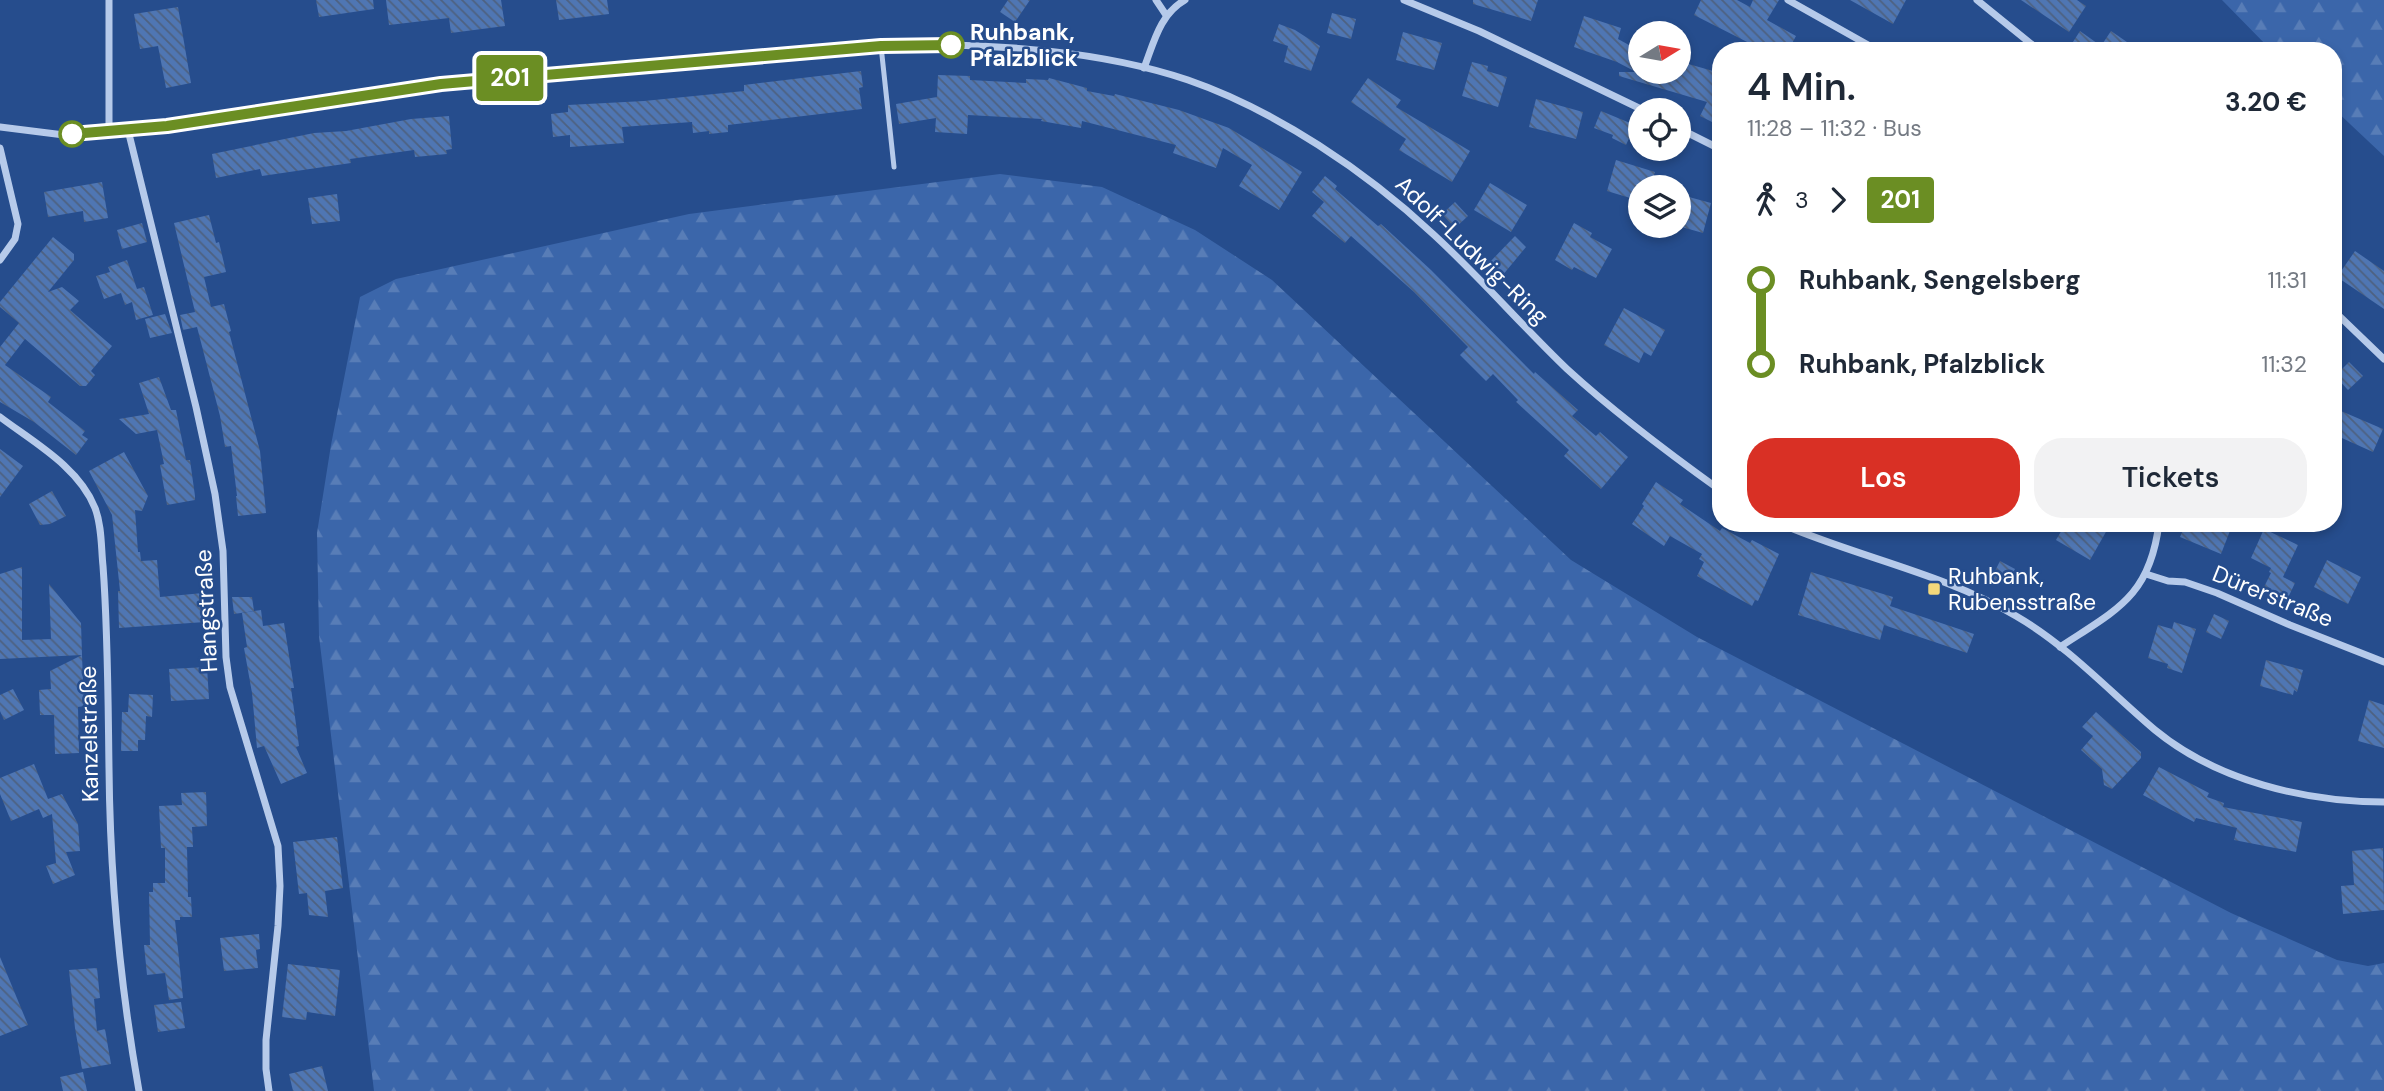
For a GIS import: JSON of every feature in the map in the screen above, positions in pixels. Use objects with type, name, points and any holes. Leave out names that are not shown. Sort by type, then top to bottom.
[{"type":"street","points":[[109,0],[110,132]]},
{"type":"street","points":[[1156,0],[1166,15]]},
{"type":"street","points":[[1144,68],[1166,15],[1185,0]]},
{"type":"street","points":[[1404,0],[1503,43],[1628,103]]},
{"type":"street","points":[[1788,0],[1863,42]]},
{"type":"street","points":[[1977,0],[2029,42]]},
{"type":"street","name":"Adolf-Ludwig-Ring","points":[[0,127],[64,135],[128,131],[441,84],[881,46],[952,45],[1007,48],[1060,53],[1144,68],[1189,80],[1244,103],[1342,161],[1380,188],[1434,234],[1522,324],[1604,402],[1712,484]]},
{"type":"street","name":"Hangstraße","points":[[128,131],[215,494],[223,551],[226,657],[230,687],[278,846],[278,926],[267,1040],[266,1069],[269,1091]]},
{"type":"street","points":[[1691,134],[1712,145]]},
{"type":"street","points":[[0,148],[18,224],[15,239],[0,260]]},
{"type":"street","points":[[2342,319],[2384,359]]},
{"type":"street","name":"Kanzelstraße","points":[[0,417],[76,477],[95,509],[100,529],[108,624],[109,825],[115,919],[121,983],[139,1091]]},
{"type":"street","points":[[1799,532],[1985,598],[2019,617],[2060,647],[2158,732],[2224,770],[2256,782],[2321,799],[2384,802]]},
{"type":"street","points":[[2060,647],[2126,601],[2139,587],[2154,551],[2157,532]]},
{"type":"street","name":"Dürerstraße","points":[[2146,574],[2168,581],[2185,582],[2217,593],[2384,662]]},
{"type":"lane","points":[[881,46],[894,167]]},
{"type":"green space","points":[[2222,0],[2384,0],[2384,156],[2342,116],[2342,42],[2263,42]]},
{"type":"green space","points":[[1000,174],[1102,187],[1195,230],[1272,280],[1571,560],[1697,637],[2231,913],[2337,960],[2368,966],[2384,963],[2384,1091],[374,1091],[319,636],[317,533],[360,297],[396,279],[689,214]]},
{"type":"building","points":[[316,0],[373,0],[374,9],[319,17]]},
{"type":"building","points":[[386,0],[501,0],[505,26],[451,33],[449,18],[389,25]]},
{"type":"building","points":[[556,0],[607,0],[609,14],[559,20]]},
{"type":"building","points":[[1008,0],[1030,0],[1015,22],[1000,12]]},
{"type":"building","points":[[1473,0],[1538,0],[1531,21],[1473,4]]},
{"type":"building","points":[[1701,0],[1737,0],[1750,7],[1753,0],[1779,0],[1767,20],[1796,36],[1793,42],[1747,42],[1694,15]]},
{"type":"building","points":[[1850,0],[1906,0],[1893,24]]},
{"type":"building","points":[[2021,0],[2077,0],[2086,6],[2069,32]]},
{"type":"building","points":[[178,7],[191,83],[166,88],[158,46],[140,49],[134,14]]},
{"type":"building","points":[[1332,13],[1356,19],[1351,39],[1327,33]]},
{"type":"building","points":[[1584,16],[1621,28],[1618,39],[1628,44],[1628,68],[1574,47]]},
{"type":"building","points":[[1279,24],[1295,30],[1320,46],[1311,71],[1284,62],[1288,46],[1273,41]]},
{"type":"building","points":[[2080,31],[2095,42],[2073,42]]},
{"type":"building","points":[[2111,31],[2127,42],[2104,42]]},
{"type":"building","points":[[1403,32],[1442,43],[1434,70],[1396,60]]},
{"type":"building","points":[[1472,62],[1488,66],[1487,71],[1507,77],[1498,107],[1462,96]]},
{"type":"building","points":[[1691,65],[1712,71],[1712,122],[1700,116],[1707,102],[1646,84],[1691,84]]},
{"type":"building","points":[[861,71],[863,87],[859,88],[862,109],[728,125],[728,132],[709,134],[709,131],[693,133],[692,122],[622,127],[624,143],[570,147],[570,135],[553,137],[551,114],[568,112],[568,105],[744,91],[744,85]]},
{"type":"building","points":[[1619,72],[1628,72],[1628,79],[1619,76]]},
{"type":"building","points":[[938,75],[1026,83],[1026,79],[1049,78],[1087,88],[1087,91],[1115,94],[1179,110],[1229,128],[1302,172],[1279,210],[1239,186],[1252,165],[1223,148],[1216,168],[1173,153],[1176,145],[1082,121],[1081,128],[1041,121],[1042,119],[968,115],[967,134],[935,132],[936,118],[899,124],[896,104],[937,97]]},
{"type":"building","points":[[1368,78],[1401,100],[1396,107],[1470,151],[1452,182],[1399,150],[1406,139],[1351,102]]},
{"type":"building","points":[[1536,99],[1583,112],[1576,139],[1529,127]]},
{"type":"building","points":[[1601,111],[1628,122],[1628,141],[1626,145],[1612,138],[1613,135],[1594,128]]},
{"type":"building","points":[[449,116],[452,149],[446,150],[447,154],[415,157],[414,150],[350,159],[351,163],[262,176],[260,169],[216,178],[212,154],[314,133]]},
{"type":"building","points":[[1616,160],[1655,172],[1654,175],[1628,175],[1628,197],[1607,191]]},
{"type":"building","points":[[1325,176],[1337,186],[1335,189],[1378,226],[1381,224],[1431,270],[1534,374],[1535,372],[1578,410],[1572,416],[1596,436],[1600,432],[1628,457],[1601,489],[1564,456],[1569,450],[1516,402],[1518,400],[1493,374],[1486,381],[1460,355],[1468,347],[1414,292],[1351,236],[1345,243],[1312,216],[1324,202],[1312,192]]},
{"type":"building","points":[[102,182],[108,218],[84,222],[83,211],[48,217],[44,192]]},
{"type":"building","points":[[1490,183],[1527,205],[1511,232],[1474,210]]},
{"type":"building","points":[[337,194],[340,221],[312,224],[308,198]]},
{"type":"building","points":[[1691,198],[1711,203],[1703,233],[1691,230]]},
{"type":"building","points":[[1455,202],[1468,216],[1455,228],[1442,214]]},
{"type":"building","points":[[209,215],[226,272],[204,277],[211,307],[224,304],[260,451],[266,513],[238,516],[231,446],[225,447],[220,416],[197,327],[183,330],[180,315],[195,312],[174,223]]},
{"type":"building","points":[[142,223],[147,242],[122,249],[117,230]]},
{"type":"building","points":[[1574,223],[1592,233],[1590,237],[1612,249],[1596,278],[1574,267],[1572,270],[1555,260]]},
{"type":"building","points":[[1515,236],[1526,247],[1502,276],[1489,263]]},
{"type":"building","points":[[53,237],[74,254],[74,260],[48,292],[62,287],[79,301],[70,310],[112,346],[91,371],[95,375],[86,386],[80,386],[25,339],[5,365],[51,397],[48,402],[85,431],[82,435],[88,439],[76,455],[34,422],[0,402],[0,347],[19,323],[0,307],[0,302]]},
{"type":"building","points":[[2355,251],[2384,271],[2384,309],[2342,280],[2342,270]]},
{"type":"building","points":[[127,260],[137,289],[144,287],[153,315],[136,320],[132,302],[125,305],[121,293],[104,299],[96,276],[110,272],[108,267]]},
{"type":"building","points":[[1624,308],[1665,330],[1651,356],[1644,352],[1639,363],[1604,345]]},
{"type":"building","points":[[165,314],[172,333],[150,338],[145,319]]},
{"type":"building","points":[[2349,362],[2363,376],[2348,390],[2342,384],[2342,369]]},
{"type":"building","points":[[159,377],[171,410],[176,410],[186,460],[190,460],[195,496],[195,500],[167,505],[160,465],[164,464],[157,430],[136,434],[119,419],[149,414],[139,383]]},
{"type":"building","points":[[2342,411],[2383,429],[2373,452],[2342,438]]},
{"type":"building","points":[[0,449],[23,466],[0,497]]},
{"type":"building","points":[[124,452],[148,496],[142,511],[135,510],[141,561],[157,560],[160,597],[203,593],[205,622],[119,628],[120,591],[112,515],[89,471]]},
{"type":"building","points":[[1656,482],[1683,500],[1680,504],[1712,526],[1712,532],[1729,532],[1779,554],[1758,601],[1755,600],[1752,606],[1697,576],[1704,562],[1699,559],[1702,554],[1670,536],[1664,546],[1632,524],[1644,506],[1642,504]]},
{"type":"building","points":[[52,491],[66,516],[50,524],[40,525],[29,504]]},
{"type":"building","points":[[2061,532],[2106,532],[2090,560],[2056,540]]},
{"type":"building","points":[[2182,532],[2230,532],[2221,554],[2180,537]]},
{"type":"building","points":[[2263,532],[2270,532],[2298,545],[2283,577],[2295,583],[2286,602],[2262,591],[2271,568],[2251,558]]},
{"type":"building","points":[[2327,560],[2361,577],[2348,604],[2314,587]]},
{"type":"building","points":[[2000,561],[2015,569],[2007,586],[1991,579]]},
{"type":"building","points":[[22,567],[22,640],[51,639],[49,584],[81,623],[82,655],[0,659],[0,574]]},
{"type":"building","points":[[1811,572],[1893,597],[1890,606],[1974,634],[1967,653],[1884,625],[1880,640],[1798,615]]},
{"type":"building","points":[[232,597],[252,597],[254,611],[234,614]]},
{"type":"building","points":[[261,610],[263,626],[284,623],[294,688],[291,688],[299,746],[296,747],[307,773],[281,784],[264,746],[257,748],[252,693],[244,648],[247,647],[242,613]]},
{"type":"building","points":[[2214,614],[2229,621],[2221,639],[2206,632]]},
{"type":"building","points":[[2174,622],[2196,629],[2182,673],[2167,668],[2168,664],[2148,658],[2158,625],[2172,629]]},
{"type":"building","points":[[82,655],[84,706],[78,707],[79,753],[55,754],[54,715],[40,715],[39,690],[51,689],[50,671]]},
{"type":"building","points":[[2266,660],[2303,670],[2297,692],[2294,690],[2293,695],[2260,686]]},
{"type":"building","points":[[207,667],[209,699],[171,701],[169,669]]},
{"type":"building","points":[[13,689],[24,710],[4,720],[0,711],[0,695]]},
{"type":"building","points":[[129,694],[153,695],[152,717],[146,716],[145,740],[138,740],[138,751],[121,751],[122,712],[128,712]]},
{"type":"building","points":[[2369,700],[2384,705],[2384,748],[2358,741]]},
{"type":"building","points":[[2096,712],[2141,752],[2141,758],[2112,789],[2104,785],[2102,769],[2081,750],[2093,736],[2082,727]]},
{"type":"building","points":[[34,764],[48,799],[62,794],[78,824],[80,851],[66,852],[75,875],[53,884],[46,866],[56,863],[52,814],[43,818],[39,809],[11,821],[0,794],[0,778]]},
{"type":"building","points":[[2159,767],[2209,793],[2207,797],[2224,803],[2223,807],[2302,822],[2296,852],[2234,840],[2237,828],[2196,818],[2194,822],[2143,795]]},
{"type":"building","points":[[206,792],[207,826],[192,827],[193,847],[187,847],[188,897],[191,897],[192,917],[175,920],[183,998],[169,1000],[165,973],[147,975],[144,945],[150,945],[149,892],[153,892],[153,883],[165,883],[165,848],[161,848],[159,806],[182,805],[181,793]]},
{"type":"building","points":[[337,837],[343,888],[325,891],[328,917],[309,915],[307,893],[299,894],[293,842]]},
{"type":"building","points":[[2383,848],[2384,910],[2343,914],[2341,886],[2354,885],[2352,851]]},
{"type":"building","points":[[259,934],[260,949],[256,950],[258,968],[224,971],[220,938]]},
{"type":"building","points":[[0,957],[28,1025],[0,1036]]},
{"type":"building","points":[[288,964],[340,970],[335,1016],[307,1012],[306,1020],[282,1017]]},
{"type":"building","points":[[97,968],[100,998],[94,999],[97,1031],[105,1029],[111,1064],[82,1069],[69,970]]},
{"type":"building","points":[[181,1002],[185,1028],[158,1032],[154,1005]]},
{"type":"building","points":[[322,1066],[328,1091],[293,1091],[289,1074]]},
{"type":"building","points":[[83,1072],[87,1091],[63,1091],[60,1077]]},
{"type":"bus line","name":"201","points":[[72,134],[167,126],[441,84],[906,44],[951,45]]},
{"type":"place","name":"Ruhbank, Pfalzblick","points":[[951,45]]},
{"type":"place","name":"Ruhbank, Rubensstraße","points":[[1934,589]]}]
